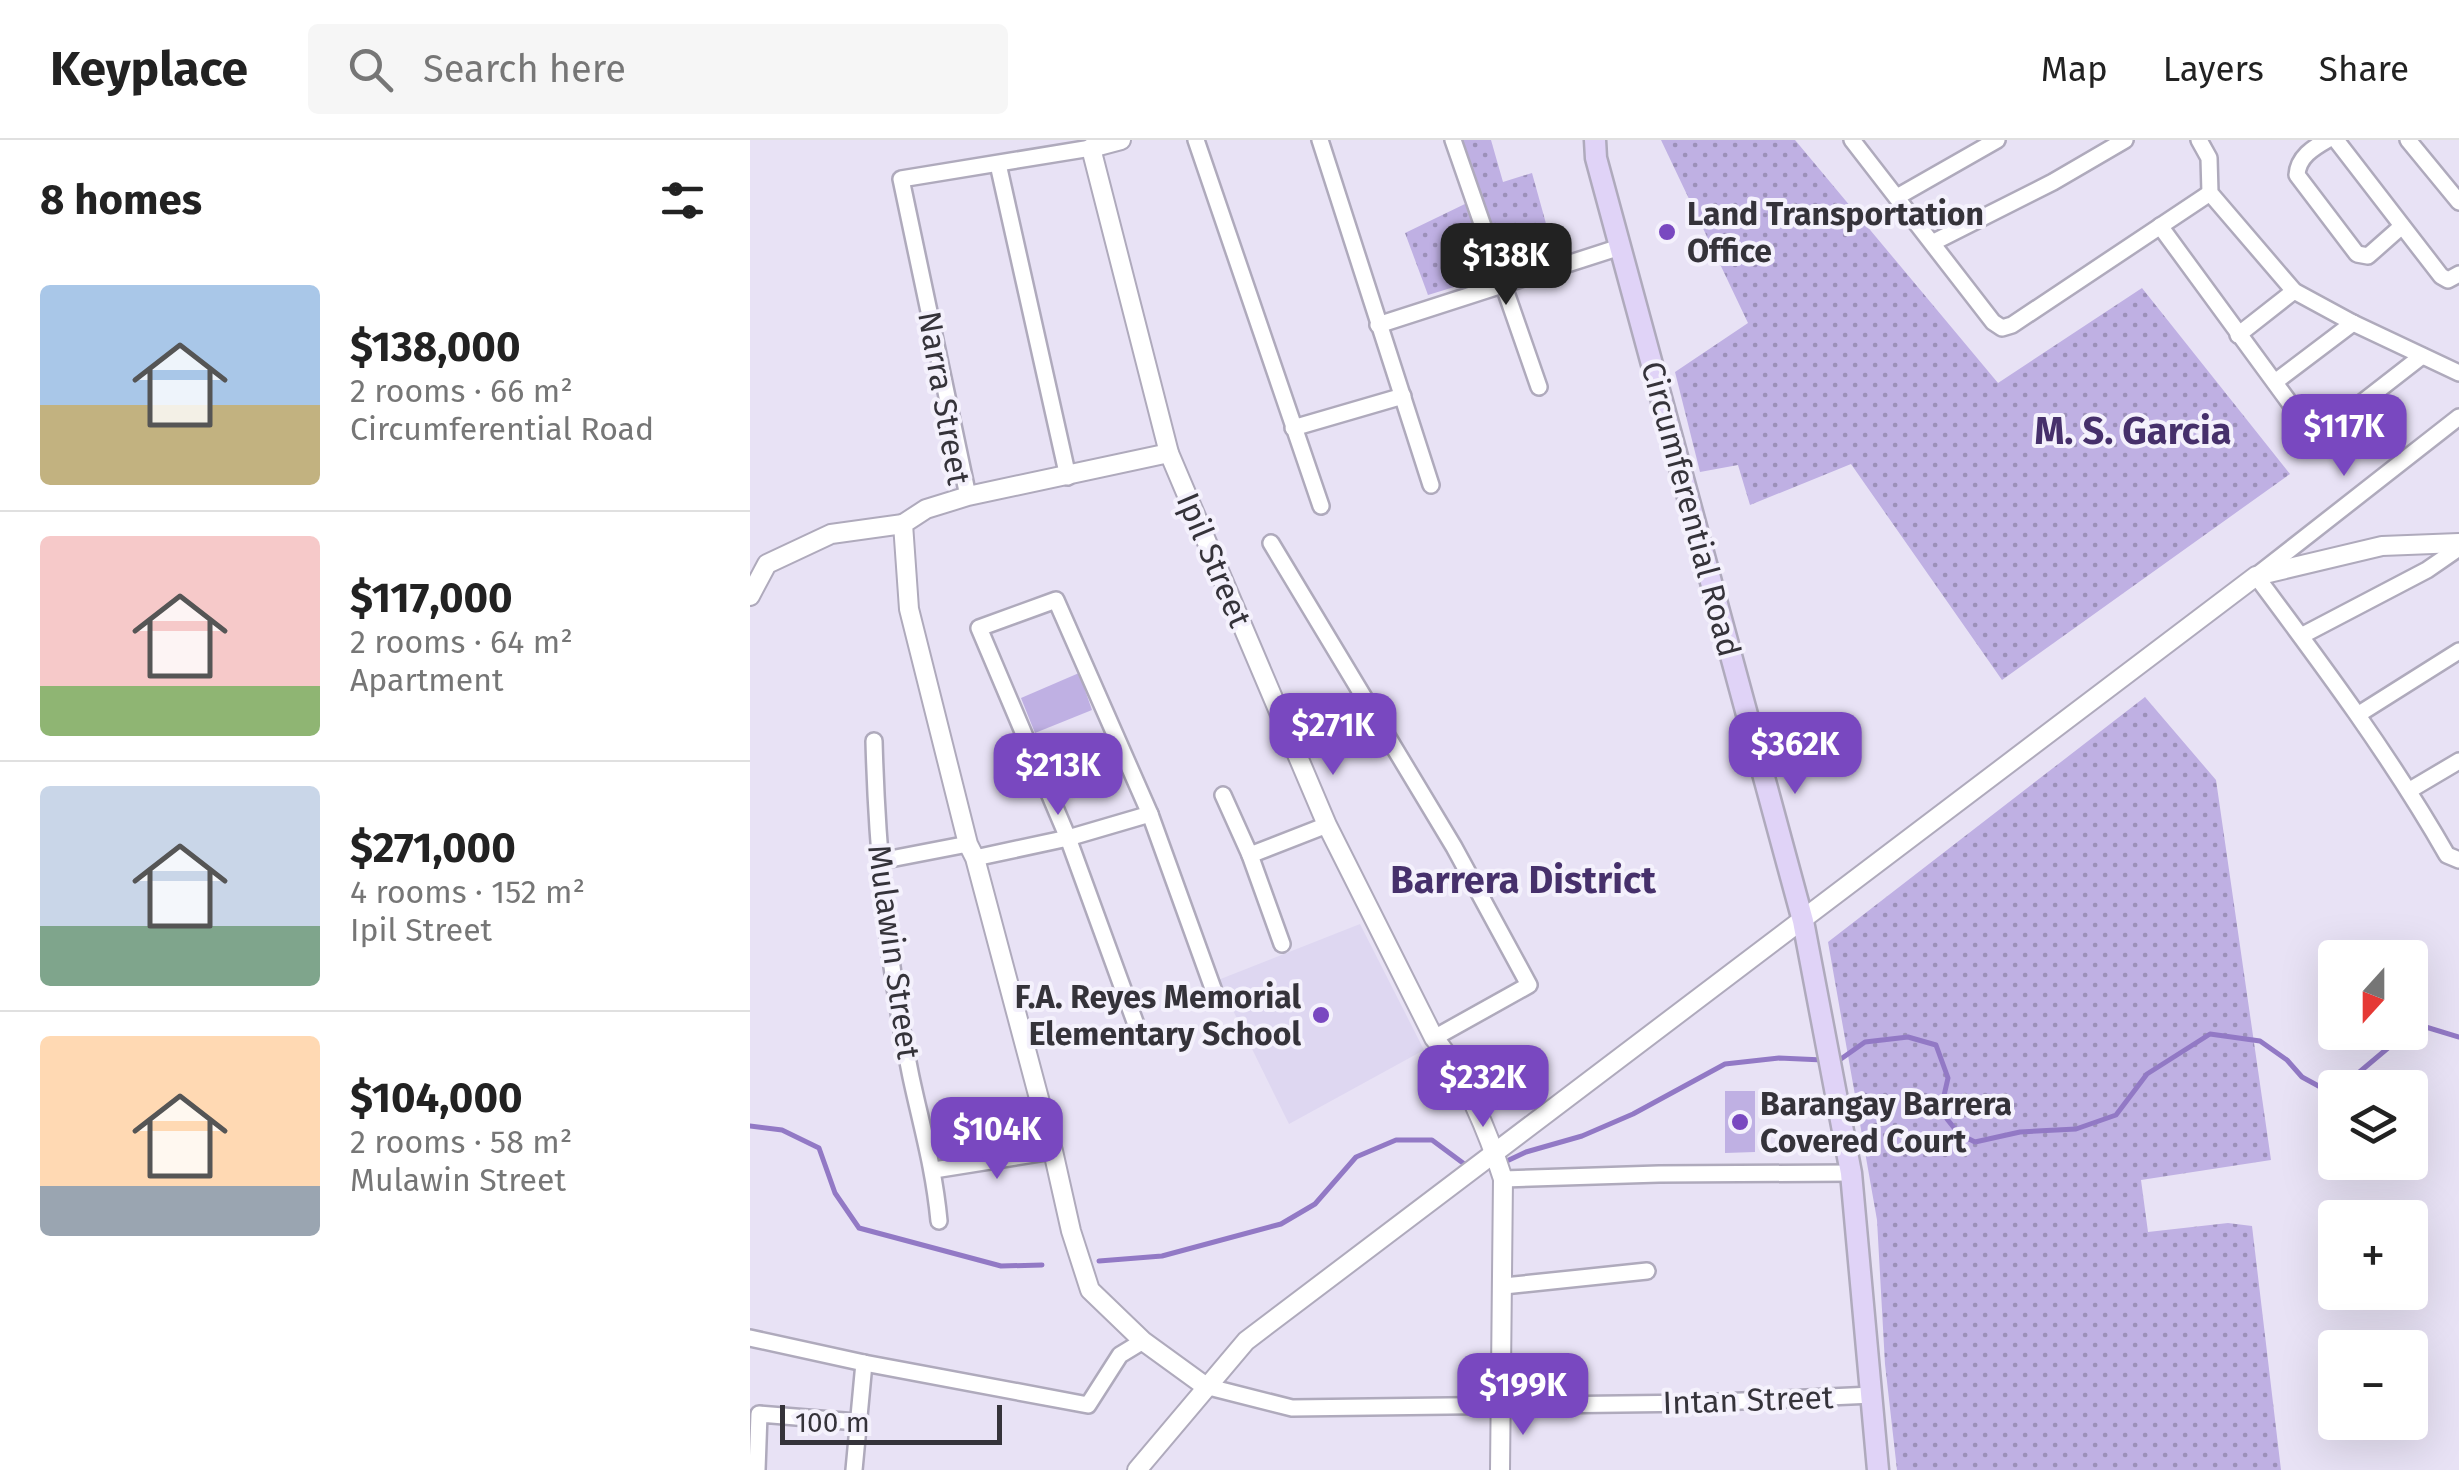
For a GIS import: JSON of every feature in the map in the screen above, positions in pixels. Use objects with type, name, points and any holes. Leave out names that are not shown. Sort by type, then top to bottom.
[{"type":"main road","name":"Circumferential Road","points":[[1594,140],[1803,921],[1851,1173],[1878,1470]]},
{"type":"street","name":"Narra Street","points":[[750,596],[767,564],[831,534],[903,524],[926,509],[968,496],[901,180],[1121,140]]},
{"type":"street","points":[[1196,140],[1321,506]]},
{"type":"street","points":[[1320,140],[1431,484]]},
{"type":"street","points":[[1453,140],[1540,386]]},
{"type":"street","points":[[1875,140],[1855,144],[1993,322],[2002,328],[2210,193]]},
{"type":"street","points":[[1897,197],[1998,140]]},
{"type":"street","points":[[1934,242],[2126,140]]},
{"type":"street","points":[[2199,140],[2209,158],[2210,193],[2294,292],[2459,372]]},
{"type":"street","points":[[2327,140],[2304,145],[2297,175],[2357,254],[2368,256],[2402,226]]},
{"type":"street","points":[[2336,140],[2442,276],[2448,280],[2459,274]]},
{"type":"street","points":[[2408,140],[2459,202]]},
{"type":"street","name":"Ipil Street","points":[[1091,148],[1169,454],[1328,824],[1434,1038],[1446,1052],[1503,1179],[1500,1470]]},
{"type":"street","points":[[998,164],[1068,477]]},
{"type":"street","points":[[2160,226],[2316,434],[2324,433],[2422,356]]},
{"type":"street","points":[[1378,324],[1620,248]]},
{"type":"street","points":[[2238,335],[2294,292]]},
{"type":"street","points":[[2274,382],[2352,323]]},
{"type":"street","points":[[1292,428],[1404,396]]},
{"type":"street","points":[[1136,1470],[1246,1341],[2256,576],[2459,417]]},
{"type":"street","points":[[968,496],[1169,454]]},
{"type":"street","points":[[903,524],[910,608],[971,851],[1054,1151],[1071,1231],[1090,1290],[1143,1341],[1206,1386]]},
{"type":"street","points":[[1271,543],[1464,864],[1530,985],[1434,1038]]},
{"type":"street","points":[[2256,576],[2382,546],[2459,546]]},
{"type":"street","points":[[2301,636],[2427,570],[2459,546]]},
{"type":"street","points":[[2256,576],[2359,714],[2448,856],[2459,860]]},
{"type":"street","points":[[1138,1030],[1068,838],[979,628],[1056,600],[1150,814],[1215,994]]},
{"type":"street","points":[[2359,714],[2459,650]]},
{"type":"street","points":[[1290,741],[1366,705]]},
{"type":"street","name":"Mulawin Street","points":[[874,741],[880,861],[890,950],[911,1077],[934,1170],[939,1221]]},
{"type":"street","points":[[2410,790],[2459,761]]},
{"type":"street","points":[[1223,795],[1250,855],[1282,944]]},
{"type":"street","points":[[880,861],[1068,838],[1150,814]]},
{"type":"street","points":[[1250,855],[1328,824]]},
{"type":"street","points":[[934,1170],[1054,1151]]},
{"type":"street","points":[[1503,1179],[1851,1173]]},
{"type":"street","points":[[1504,1286],[1646,1271]]},
{"type":"street","points":[[750,1338],[1088,1405],[1120,1354],[1143,1341]]},
{"type":"street","points":[[854,1470],[864,1363]]},
{"type":"street","name":"Intan Street","points":[[1206,1386],[1292,1408],[1698,1403],[1873,1396]]},
{"type":"street","points":[[757,1470],[759,1414],[857,1422]]},
{"type":"shaded area","points":[[1447,140],[1491,140],[1503,182],[1532,173],[1555,256],[1428,295],[1405,233],[1469,202]]},
{"type":"shaded area","points":[[1661,140],[1795,140],[1998,383],[2142,288],[2290,474],[2002,680],[1851,464],[1750,505],[1738,465],[1700,472],[1675,372],[1748,323]]},
{"type":"shaded area","points":[[1079,673],[1092,710],[1035,733],[1021,698]]},
{"type":"shaded area","points":[[2145,697],[2216,780],[2271,1160],[2141,1180],[2148,1232],[2228,1223],[2252,1226],[2281,1470],[1897,1470],[1885,1364],[1877,1220],[1828,942]]},
{"type":"shaded area","name":"F.A. Reyes Memorial Elementary School","points":[[1360,924],[1424,1050],[1289,1124],[1218,980]]},
{"type":"shaded area","name":"Barangay Barrera Covered Court","points":[[1725,1091],[1755,1091],[1755,1152],[1725,1153]]},
{"type":"waterway","points":[[2428,1028],[2459,1037]]},
{"type":"waterway","points":[[1838,1061],[1865,1042],[1908,1037],[1936,1045],[1948,1078],[1943,1100],[1947,1119],[1959,1134],[1975,1142],[2020,1132],[2076,1129],[2116,1115],[2147,1074],[2210,1034],[2260,1041],[2287,1060],[2302,1077],[2324,1089],[2344,1085],[2386,1050]]},
{"type":"waterway","points":[[1509,1160],[1633,1114],[1725,1064],[1779,1058],[1823,1060]]},
{"type":"waterway","points":[[750,1126],[782,1130],[819,1148],[835,1193],[859,1228],[1001,1266],[1042,1265]]},
{"type":"waterway","points":[[1099,1261],[1162,1256],[1281,1224],[1315,1204],[1356,1157],[1396,1140],[1432,1140],[1467,1166]]},
{"type":"place","name":"Land Transportation Office","points":[[1667,232]]},
{"type":"place","name":"F.A. Reyes Memorial Elementary School","points":[[1321,1015]]},
{"type":"place","name":"Barangay Barrera Covered Court","points":[[1740,1122]]},
{"type":"district","name":"M. S. Garcia","points":[[2133,431]]},
{"type":"district","name":"Barrera District","points":[[1523,880]]}]
